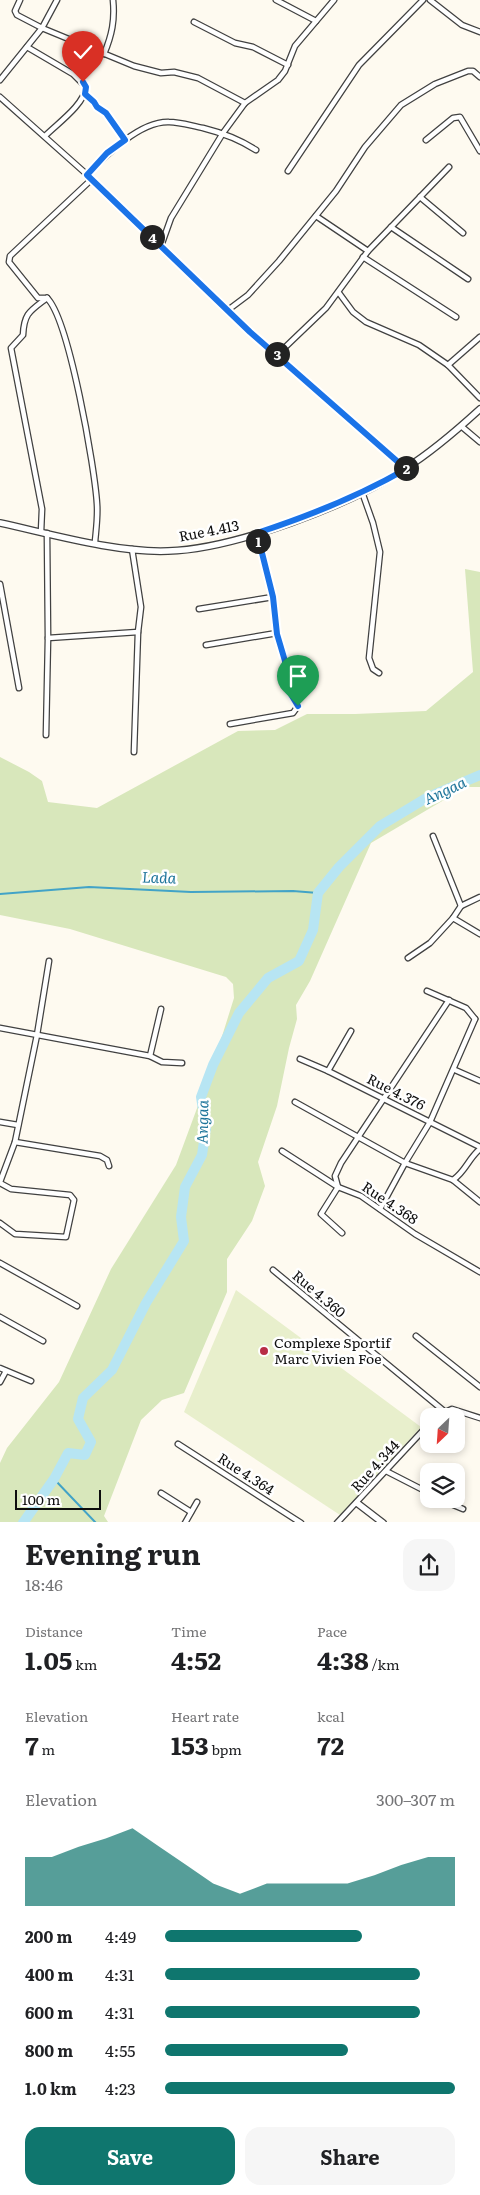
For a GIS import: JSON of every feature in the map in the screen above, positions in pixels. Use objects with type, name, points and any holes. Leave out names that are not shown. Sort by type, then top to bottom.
[{"type":"street","points":[[20,0],[15,11],[17,15],[42,28],[104,54],[150,70],[174,72],[198,78],[245,103]]},
{"type":"street","points":[[0,80],[42,28],[57,0]]},
{"type":"street","points":[[104,54],[112,34],[115,17],[113,0]]},
{"type":"street","points":[[276,0],[316,21]]},
{"type":"street","points":[[161,246],[171,218],[223,133],[245,103],[278,80],[288,65],[295,46],[334,0]]},
{"type":"street","points":[[288,171],[359,65],[423,0]]},
{"type":"street","points":[[430,0],[462,25],[480,32]]},
{"type":"street","points":[[194,22],[235,43],[253,47],[288,65]]},
{"type":"street","points":[[27,48],[78,78],[86,87],[85,94],[45,136]]},
{"type":"street","points":[[228,310],[248,295],[273,268],[336,191],[365,147],[401,105],[435,84],[468,71],[473,71],[480,77]]},
{"type":"street","points":[[85,94],[97,107],[106,113],[125,140]]},
{"type":"street","points":[[0,96],[92,179],[228,310],[406,469]]},
{"type":"street","points":[[426,140],[453,118],[460,118],[480,151]]},
{"type":"street","points":[[87,175],[107,153],[125,140],[152,125],[168,122],[223,133],[256,150]]},
{"type":"street","points":[[277,354],[339,293],[368,251],[449,167]]},
{"type":"street","points":[[92,179],[10,256],[9,262],[36,296],[46,298],[60,320],[81,404],[97,506],[95,542]]},
{"type":"street","points":[[420,197],[462,233]]},
{"type":"street","points":[[316,216],[368,251]]},
{"type":"street","points":[[391,227],[468,279]]},
{"type":"street","points":[[363,257],[456,317]]},
{"type":"street","points":[[339,293],[353,312],[366,322],[419,345],[448,365],[480,398]]},
{"type":"street","points":[[46,298],[28,313],[24,319],[23,335],[11,348],[42,509],[48,638],[46,735]]},
{"type":"street","points":[[448,365],[480,337]]},
{"type":"street","name":"Rue 4.413","points":[[0,523],[132,549],[179,550],[227,542],[299,520],[362,492],[406,469],[480,409]]},
{"type":"street","points":[[461,426],[480,442]]},
{"type":"street","points":[[362,492],[373,523],[380,552],[369,658],[373,669],[380,673]]},
{"type":"street","points":[[230,724],[293,713],[297,709],[285,676],[284,654],[277,634],[273,597],[257,533]]},
{"type":"street","points":[[132,549],[141,607],[138,632],[134,752]]},
{"type":"street","points":[[0,584],[19,688]]},
{"type":"street","points":[[199,609],[273,597]]},
{"type":"street","points":[[48,638],[138,632]]},
{"type":"street","points":[[206,645],[277,634]]},
{"type":"street","points":[[433,836],[461,906]]},
{"type":"street","points":[[408,958],[430,943],[453,918],[461,906],[480,897]]},
{"type":"street","points":[[453,918],[480,934]]},
{"type":"street","points":[[0,1223],[15,1234],[66,1237],[74,1200],[70,1195],[11,1189],[0,1182],[15,1142],[37,1035],[49,960]]},
{"type":"street","points":[[380,1210],[430,1122],[477,1019],[466,1008],[427,991]]},
{"type":"street","points":[[342,1233],[320,1214],[338,1187],[335,1176],[341,1162],[360,1137],[406,1062],[442,1013],[449,1000]]},
{"type":"street","points":[[150,1056],[161,1009]]},
{"type":"street","points":[[0,1028],[150,1056],[162,1062],[182,1063]]},
{"type":"street","points":[[328,1070],[351,1031]]},
{"type":"street","name":"Rue 4.376","points":[[300,1060],[328,1070],[480,1148]]},
{"type":"street","points":[[455,1070],[480,1082]]},
{"type":"street","points":[[295,1102],[405,1163],[453,1180],[480,1202]]},
{"type":"street","points":[[0,1122],[18,1125]]},
{"type":"street","points":[[15,1142],[100,1156],[107,1160],[109,1166]]},
{"type":"street","points":[[453,1180],[463,1173],[480,1148]]},
{"type":"street","name":"Rue 4.368","points":[[282,1151],[338,1187],[361,1196],[415,1234],[480,1272]]},
{"type":"street","points":[[0,1263],[77,1306]]},
{"type":"street","name":"Rue 4.360","points":[[273,1270],[440,1408]]},
{"type":"street","points":[[0,1316],[43,1341]]},
{"type":"street","points":[[416,1336],[480,1387]]},
{"type":"street","points":[[0,1368],[32,1381]]},
{"type":"street","points":[[0,1382],[6,1371]]},
{"type":"street","points":[[465,1413],[480,1418]]},
{"type":"street","name":"Rue 4.344","points":[[337,1522],[357,1503],[420,1434]]},
{"type":"street","name":"Rue 4.364","points":[[178,1444],[301,1522]]},
{"type":"street","points":[[386,1471],[420,1488]]},
{"type":"street","points":[[161,1493],[191,1512]]},
{"type":"street","points":[[185,1522],[197,1502]]},
{"type":"street","points":[[357,1503],[383,1522]]},
{"type":"green space","points":[[465,569],[480,572],[480,787],[466,787],[371,843],[310,981],[296,1005],[297,1019],[277,1106],[258,1162],[265,1186],[252,1221],[227,1259],[227,1292],[184,1393],[162,1400],[141,1420],[104,1516],[108,1522],[0,1522],[0,1463],[7,1448],[59,1382],[111,1269],[176,1165],[213,1065],[234,998],[233,984],[226,977],[70,929],[0,915],[0,757],[42,781],[48,802],[97,808],[238,731],[275,730],[307,714],[426,711],[473,672]]},
{"type":"green space","name":"Complexe Sportif Marc Vivien Foe","points":[[236,1290],[420,1428],[340,1515],[184,1412]]},
{"type":"waterway","name":"Angaa","points":[[24,1522],[54,1479],[68,1453],[85,1455],[91,1442],[78,1419],[83,1398],[112,1370],[146,1303],[184,1241],[181,1217],[185,1187],[202,1155],[206,1128],[201,1097],[213,1065],[239,1013],[268,978],[299,961],[313,930],[318,893],[339,867],[380,826],[428,797],[480,775]]},
{"type":"waterway","name":"Lada","points":[[0,894],[89,887],[191,892],[293,891],[318,893]]},
{"type":"waterway","points":[[54,1479],[95,1522]]},
{"type":"place","name":"Complexe Sportif Marc Vivien Foe","points":[[264,1351]]},
{"type":"route","points":[[83,82],[86,87],[85,94],[90,97],[97,107],[106,113],[125,140],[107,153],[87,175],[250,332],[346,414],[406,469],[362,492],[299,520],[257,533],[264,568],[273,597],[277,634],[284,654],[285,676],[289,691],[298,706]]}]
